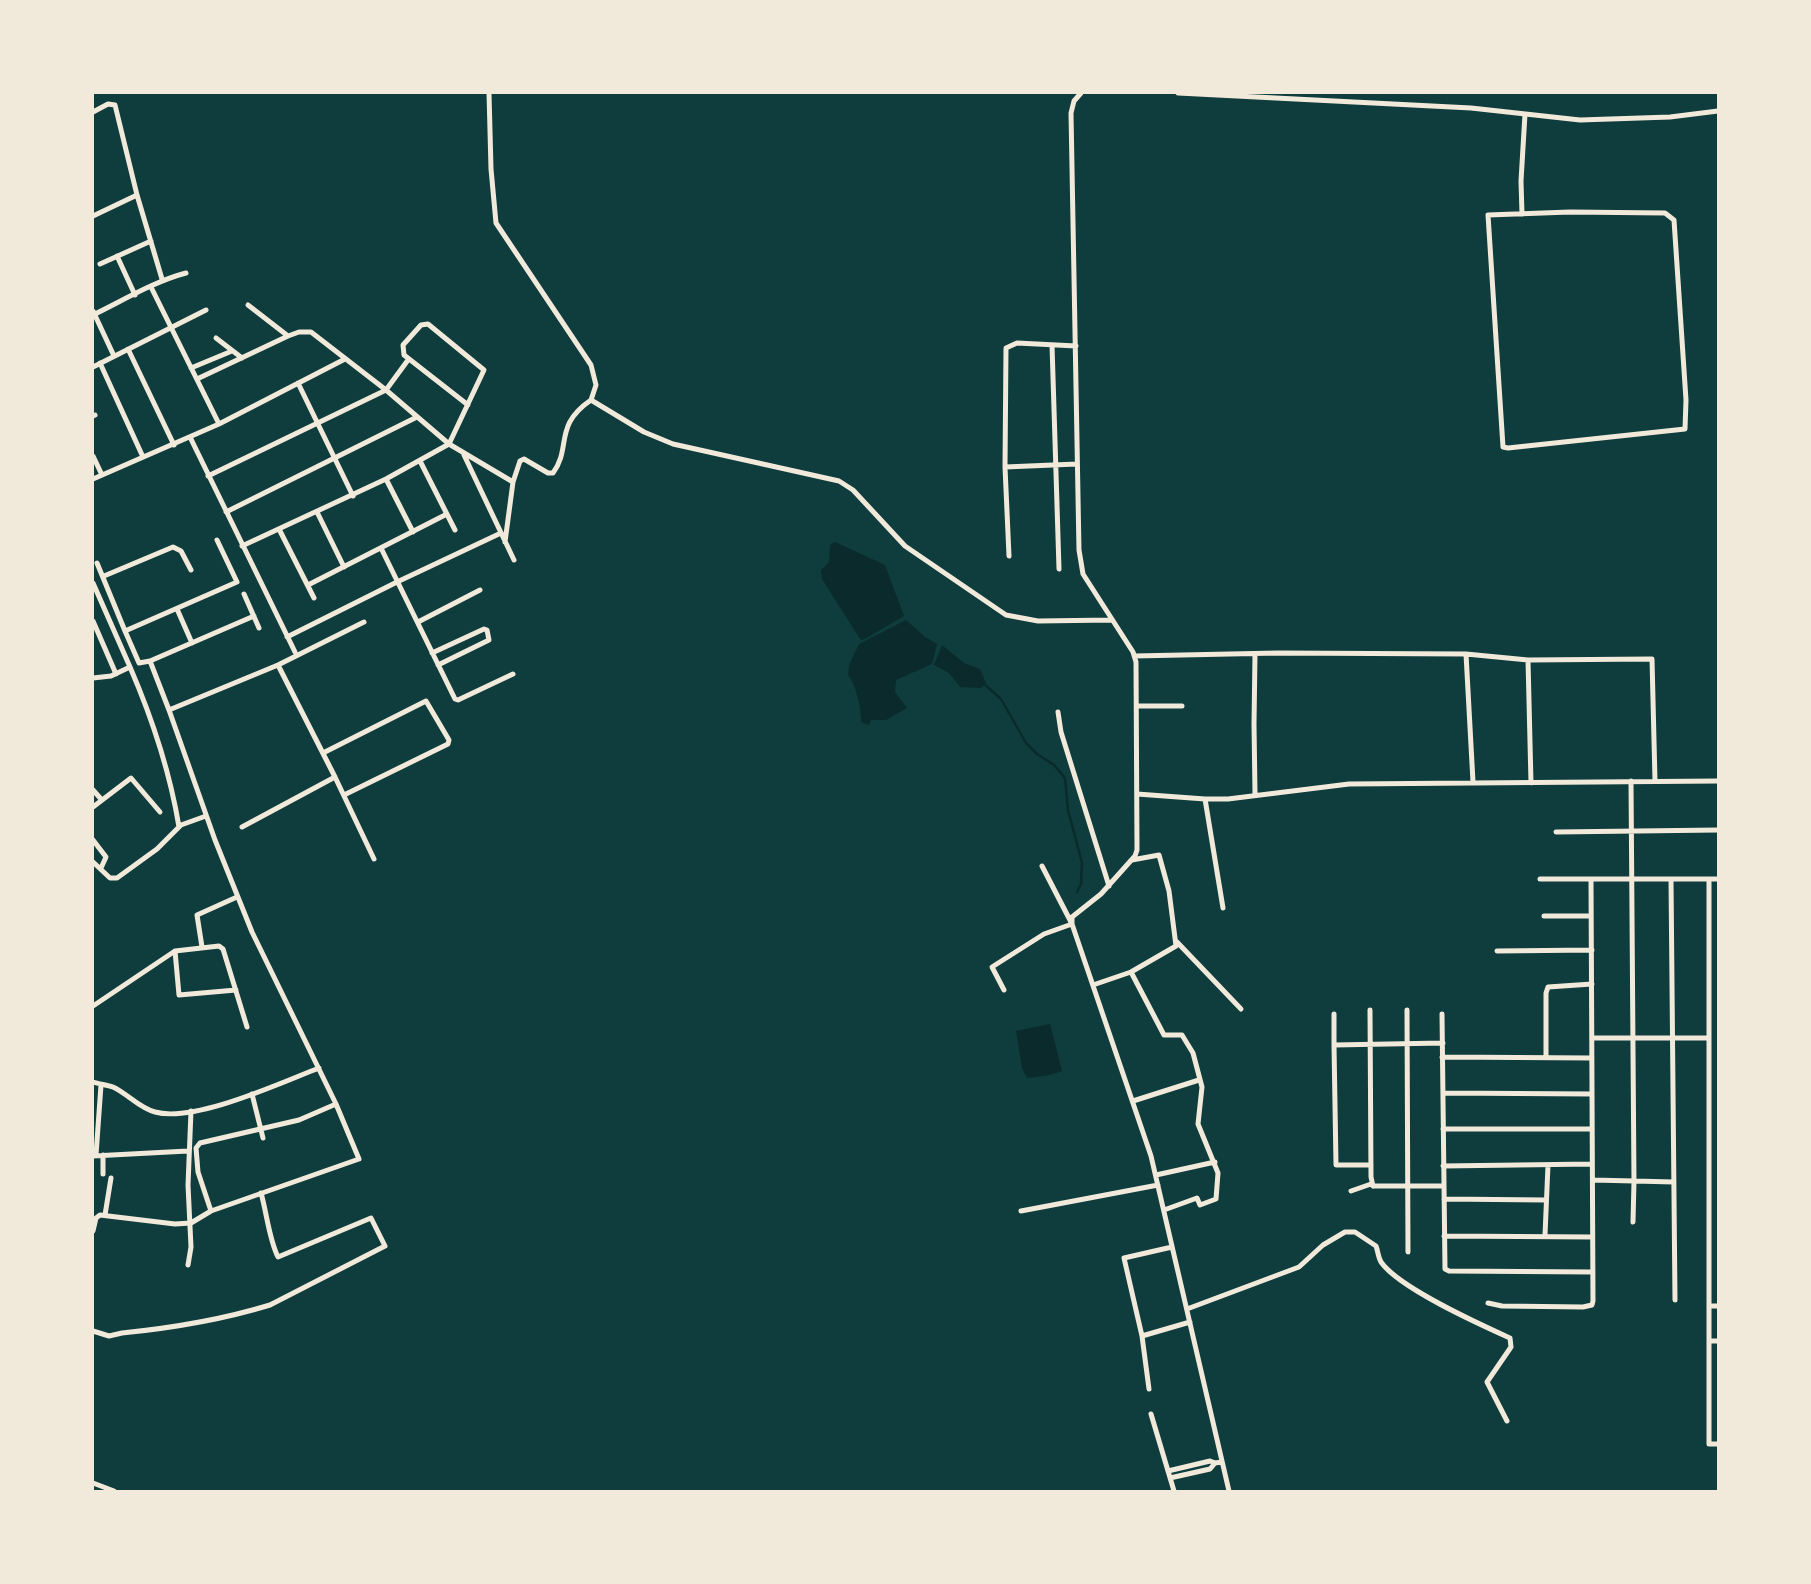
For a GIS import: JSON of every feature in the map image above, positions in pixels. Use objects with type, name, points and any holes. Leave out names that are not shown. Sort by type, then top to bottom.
[{"type":"street","points":[[489,93],[496,223],[592,365],[596,385],[591,400],[582,406],[565,429],[559,463],[552,473],[522,459],[513,482],[505,542]]},
{"type":"street","points":[[1072,923],[1072,917],[1109,886],[1132,860],[1137,850],[1137,706],[1134,656],[1082,569],[1077,464],[1071,113],[1079,93]]},
{"type":"street","points":[[1178,93],[1471,108],[1580,120],[1623,121],[1718,111]]},
{"type":"street","points":[[93,112],[108,104],[115,105],[137,195],[162,279]]},
{"type":"street","points":[[1522,214],[1525,114]]},
{"type":"street","points":[[93,216],[137,195]]},
{"type":"street","points":[[1665,213],[1674,220],[1685,429],[1503,447],[1488,215],[1522,214],[1665,213]]},
{"type":"street","points":[[100,264],[151,241]]},
{"type":"street","points":[[117,256],[135,295]]},
{"type":"street","points":[[114,356],[93,313],[135,295],[162,279],[186,273]]},
{"type":"street","points":[[151,287],[219,424]]},
{"type":"street","points":[[248,305],[288,336]]},
{"type":"street","points":[[93,367],[206,310]]},
{"type":"street","points":[[242,546],[353,496],[449,444],[468,405],[484,370],[428,324],[421,325],[404,345],[402,352],[408,360],[468,405]]},
{"type":"street","points":[[197,379],[288,336],[311,332],[386,390],[449,444],[513,482]]},
{"type":"street","points":[[216,338],[242,358]]},
{"type":"street","points":[[1009,556],[1005,467],[1006,348],[1017,343],[1076,346]]},
{"type":"street","points":[[1052,345],[1059,569]]},
{"type":"street","points":[[128,349],[174,444]]},
{"type":"street","points":[[191,368],[232,351]]},
{"type":"street","points":[[93,479],[219,424],[345,359]]},
{"type":"street","points":[[208,476],[386,390],[408,360]]},
{"type":"street","points":[[100,363],[143,457]]},
{"type":"street","points":[[298,383],[353,496]]},
{"type":"street","points":[[591,400],[644,432],[673,444],[839,481],[853,490],[905,546],[1006,615],[1038,621],[1112,620]]},
{"type":"street","points":[[226,512],[417,417]]},
{"type":"street","points":[[190,437],[295,652]]},
{"type":"street","points":[[463,454],[514,560]]},
{"type":"street","points":[[93,456],[102,475]]},
{"type":"street","points":[[421,461],[455,530]]},
{"type":"street","points":[[1005,467],[1077,464]]},
{"type":"street","points":[[386,479],[413,532]]},
{"type":"street","points":[[317,512],[344,567]]},
{"type":"street","points":[[308,585],[447,514]]},
{"type":"street","points":[[279,529],[314,598]]},
{"type":"street","points":[[287,637],[502,533]]},
{"type":"street","points":[[125,631],[237,582],[217,540]]},
{"type":"street","points":[[104,576],[173,547],[181,551],[191,570]]},
{"type":"street","points":[[381,548],[453,698],[456,700],[513,674]]},
{"type":"street","points":[[97,563],[139,663],[150,661],[254,616]]},
{"type":"street","points":[[93,583],[142,694],[171,783],[179,827]]},
{"type":"street","points":[[418,622],[480,590]]},
{"type":"street","points":[[244,594],[260,628]]},
{"type":"street","points":[[177,609],[192,643]]},
{"type":"street","points":[[93,621],[116,674]]},
{"type":"street","points":[[169,710],[278,665],[364,621]]},
{"type":"street","points":[[432,653],[487,630],[489,640],[438,665]]},
{"type":"street","points":[[1255,654],[1255,794]]},
{"type":"street","points":[[1134,656],[1466,654],[1528,660],[1652,659],[1655,781]]},
{"type":"street","points":[[1466,654],[1473,782]]},
{"type":"street","points":[[1528,660],[1531,783]]},
{"type":"street","points":[[93,1231],[96,1218],[105,1215],[143,1222],[191,1223],[211,1211],[359,1159],[336,1104],[237,897],[150,661]]},
{"type":"street","points":[[278,665],[374,859]]},
{"type":"street","points":[[93,678],[116,674],[130,667]]},
{"type":"street","points":[[323,753],[427,701],[449,740],[449,744],[344,795]]},
{"type":"street","points":[[1137,706],[1182,706]]},
{"type":"street","points":[[1058,712],[1061,732],[1109,886]]},
{"type":"street","points":[[242,827],[335,777]]},
{"type":"street","points":[[93,807],[127,779],[132,779],[160,811]]},
{"type":"street","points":[[1631,780],[1633,1222]]},
{"type":"street","points":[[1137,794],[1205,799],[1349,784],[1718,781]]},
{"type":"street","points":[[93,790],[100,799]]},
{"type":"street","points":[[1205,799],[1223,908]]},
{"type":"street","points":[[93,862],[110,878],[117,878],[157,849],[165,838],[179,827],[206,816]]},
{"type":"street","points":[[1556,832],[1718,830]]},
{"type":"street","points":[[93,841],[106,857],[100,868]]},
{"type":"street","points":[[1132,860],[1159,855],[1170,891],[1177,942],[1241,1009]]},
{"type":"street","points":[[1042,866],[1072,923],[1156,1175],[1229,1491]]},
{"type":"street","points":[[1540,879],[1718,879]]},
{"type":"street","points":[[1488,1303],[1502,1306],[1588,1307],[1593,1301],[1591,879]]},
{"type":"street","points":[[1671,879],[1675,1300]]},
{"type":"street","points":[[1709,879],[1709,1444],[1718,1444]]},
{"type":"street","points":[[202,947],[197,915],[237,897]]},
{"type":"street","points":[[1709,914],[1718,914]]},
{"type":"street","points":[[1544,916],[1591,916]]},
{"type":"street","points":[[1004,990],[992,967],[1044,934],[1072,923]]},
{"type":"street","points":[[1093,985],[1130,972],[1176,946],[1177,942]]},
{"type":"street","points":[[93,1006],[175,951],[202,947],[223,948],[247,1027]]},
{"type":"street","points":[[1497,951],[1592,950]]},
{"type":"street","points":[[1709,950],[1718,950]]},
{"type":"street","points":[[175,951],[178,995],[236,990]]},
{"type":"street","points":[[1130,972],[1164,1035],[1179,1033],[1189,1045],[1202,1087],[1198,1124],[1218,1173],[1216,1199],[1200,1205],[1197,1198],[1164,1210]]},
{"type":"street","points":[[1546,1058],[1548,987],[1592,984]]},
{"type":"street","points":[[1709,986],[1718,986]]},
{"type":"street","points":[[1370,1010],[1373,1186]]},
{"type":"street","points":[[1407,1010],[1408,1252]]},
{"type":"street","points":[[1334,1014],[1336,1165],[1371,1165]]},
{"type":"street","points":[[1443,1014],[1443,1265],[1449,1271],[1593,1272]]},
{"type":"street","points":[[1593,1038],[1709,1038]]},
{"type":"street","points":[[1335,1045],[1443,1043]]},
{"type":"street","points":[[1442,1056],[1592,1058]]},
{"type":"street","points":[[93,1082],[113,1087],[157,1113],[174,1114],[211,1107],[252,1094],[319,1068]]},
{"type":"street","points":[[1133,1101],[1199,1080]]},
{"type":"street","points":[[101,1085],[97,1155],[103,1174]]},
{"type":"street","points":[[1443,1093],[1592,1094]]},
{"type":"street","points":[[252,1094],[263,1138]]},
{"type":"street","points":[[211,1211],[198,1172],[198,1146],[204,1141],[299,1120],[336,1104]]},
{"type":"street","points":[[188,1265],[191,1223],[188,1151],[194,1110]]},
{"type":"street","points":[[1443,1129],[1592,1129]]},
{"type":"street","points":[[97,1155],[188,1151]]},
{"type":"street","points":[[1156,1175],[1215,1162]]},
{"type":"street","points":[[1709,1162],[1718,1162]]},
{"type":"street","points":[[1443,1166],[1592,1164]]},
{"type":"street","points":[[1545,1235],[1548,1165]]},
{"type":"street","points":[[105,1215],[111,1178]]},
{"type":"street","points":[[1593,1180],[1674,1182]]},
{"type":"street","points":[[1351,1191],[1371,1184],[1443,1186]]},
{"type":"street","points":[[1021,1211],[1158,1185]]},
{"type":"street","points":[[93,1331],[113,1336],[183,1326],[257,1309],[270,1305],[385,1246],[371,1218],[278,1257],[271,1240],[272,1233],[261,1193]]},
{"type":"street","points":[[1444,1199],[1546,1200]]},
{"type":"street","points":[[1709,1199],[1718,1199]]},
{"type":"street","points":[[1187,1309],[1299,1267],[1333,1237],[1345,1232],[1354,1233],[1376,1246],[1381,1261],[1423,1293],[1510,1338],[1511,1348],[1487,1382],[1507,1421]]},
{"type":"street","points":[[1709,1234],[1718,1234]]},
{"type":"street","points":[[1444,1236],[1592,1237]]},
{"type":"street","points":[[1149,1389],[1142,1336],[1124,1258],[1172,1247]]},
{"type":"street","points":[[1709,1270],[1718,1270]]},
{"type":"street","points":[[1709,1306],[1718,1306]]},
{"type":"street","points":[[1142,1336],[1190,1322]]},
{"type":"street","points":[[1709,1341],[1718,1341]]},
{"type":"street","points":[[1709,1377],[1718,1377]]},
{"type":"street","points":[[1709,1411],[1718,1411]]},
{"type":"street","points":[[1151,1414],[1174,1491]]},
{"type":"street","points":[[1168,1471],[1210,1461],[1222,1462]]},
{"type":"street","points":[[1170,1478],[1212,1468],[1215,1463]]},
{"type":"street","points":[[93,1483],[114,1491]]},
{"type":"water","points":[[835,542],[885,565],[904,616],[863,640],[822,579],[821,570],[829,562],[830,545]]},
{"type":"water","points":[[906,620],[937,644],[932,664],[896,680],[895,692],[907,708],[886,720],[871,720],[869,725],[861,722],[858,697],[848,675],[849,665],[859,644]]},
{"type":"water","points":[[942,645],[964,663],[980,669],[986,683],[981,688],[960,687],[949,673],[934,665]]},
{"type":"water","points":[[1050,1024],[1062,1071],[1027,1078],[1022,1068],[1016,1031]]},
{"type":"waterway","points":[[984,684],[1001,699],[1026,743],[1054,765],[1065,778],[1068,810],[1082,863],[1081,884],[1077,892]]}]
